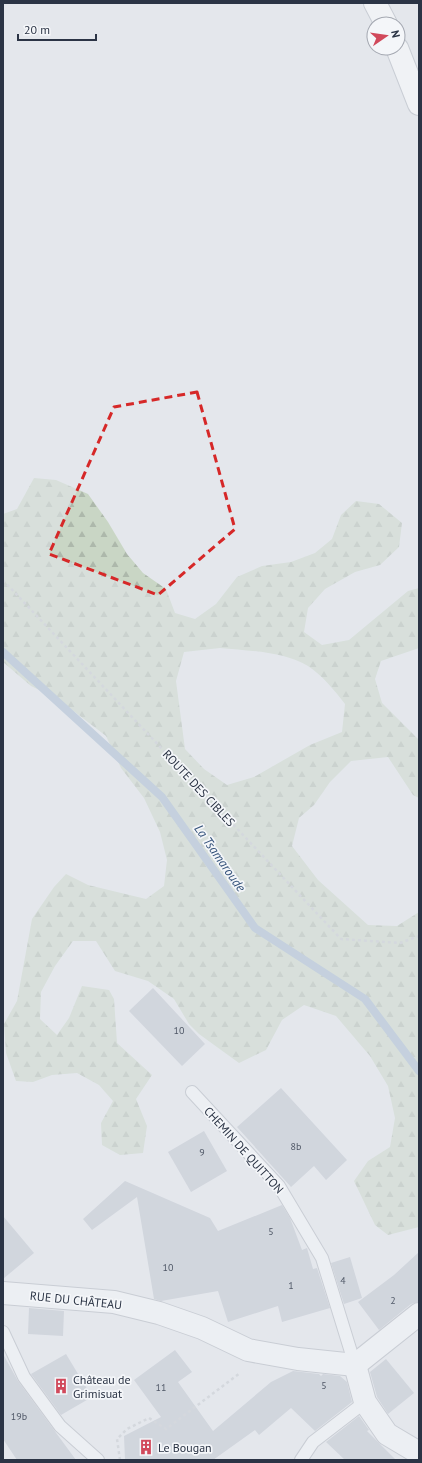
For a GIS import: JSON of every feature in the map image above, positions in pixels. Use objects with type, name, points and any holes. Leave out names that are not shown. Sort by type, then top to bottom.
[{"type":"street","points":[[375,3],[382,16]]},
{"type":"street","points":[[400,56],[419,104]]},
{"type":"street","name":"RUE DU CHÂTEAU","points":[[3,1293],[122,1304],[159,1312],[195,1325],[255,1352],[355,1365]]},
{"type":"street","points":[[419,1314],[355,1365],[364,1402],[387,1434],[419,1453]]},
{"type":"lane","name":"CHEMIN DE QUITTON","points":[[192,1092],[279,1186],[303,1225],[322,1258],[355,1365]]},
{"type":"lane","points":[[3,1332],[24,1378],[60,1426],[98,1460]]},
{"type":"lane","points":[[301,1460],[313,1442],[364,1402]]},
{"type":"path","name":"ROUTE DES CIBLES","points":[[3,580],[341,939],[400,942],[419,936]]},
{"type":"path","points":[[120,1460],[117,1439],[127,1429],[149,1418],[166,1429],[239,1376],[255,1352]]},
{"type":"highlighted area","points":[[197,392],[235,529],[158,595],[49,554],[114,407]]},
{"type":"green space","points":[[34,478],[56,480],[88,494],[108,522],[127,554],[143,573],[166,589],[175,613],[195,619],[216,604],[237,577],[262,566],[291,562],[315,553],[332,539],[341,515],[356,501],[379,504],[402,523],[399,547],[380,565],[355,572],[325,589],[308,608],[304,632],[322,645],[349,640],[408,591],[419,588],[419,648],[381,661],[375,679],[382,703],[419,740],[419,798],[413,795],[388,757],[351,761],[330,782],[314,805],[299,818],[292,846],[318,880],[368,925],[397,926],[419,912],[419,1227],[388,1235],[375,1225],[354,1181],[368,1161],[390,1147],[395,1118],[388,1086],[370,1056],[336,1016],[304,1005],[282,1020],[266,1050],[239,1063],[199,1034],[189,1024],[174,999],[148,981],[115,971],[96,941],[73,941],[55,966],[41,992],[40,1019],[57,1035],[69,1018],[82,986],[109,990],[114,999],[117,1043],[152,1075],[136,1099],[147,1126],[143,1153],[120,1155],[102,1145],[101,1123],[113,1101],[99,1085],[77,1073],[52,1075],[33,1082],[16,1081],[6,1053],[4,1024],[17,1001],[32,919],[54,887],[66,874],[88,885],[146,899],[164,886],[167,860],[160,832],[144,798],[121,768],[106,736],[58,699],[31,686],[3,662],[3,514],[17,509]],"holes":[[[220,648],[265,652],[288,657],[308,666],[328,684],[345,704],[342,732],[310,745],[254,777],[227,785],[204,769],[185,749],[176,681],[184,652]]]},
{"type":"building","points":[[153,988],[205,1044],[182,1066],[129,1011]]},
{"type":"building","points":[[281,1088],[347,1160],[326,1180],[314,1166],[291,1187],[237,1127]]},
{"type":"building","points":[[204,1131],[227,1171],[191,1192],[168,1152]]},
{"type":"building","points":[[125,1181],[210,1218],[218,1231],[282,1205],[290,1218],[302,1250],[307,1248],[313,1269],[317,1268],[330,1308],[282,1322],[278,1306],[228,1322],[218,1291],[161,1301],[154,1299],[137,1197],[92,1230],[83,1219]]},
{"type":"building","points":[[3,1216],[34,1253],[3,1279]]},
{"type":"building","points":[[419,1252],[419,1302],[411,1304],[379,1330],[358,1302],[394,1275]]},
{"type":"building","points":[[350,1257],[362,1298],[344,1304],[331,1263]]},
{"type":"building","points":[[29,1308],[64,1311],[63,1336],[28,1334]]},
{"type":"building","points":[[175,1350],[192,1372],[178,1382],[213,1431],[271,1382],[293,1371],[319,1374],[321,1376],[323,1374],[340,1376],[347,1382],[352,1402],[315,1431],[291,1408],[259,1435],[255,1430],[213,1460],[125,1460],[124,1436],[161,1417],[134,1380]]},
{"type":"building","points":[[3,1354],[18,1381],[76,1460],[17,1460],[3,1439]]},
{"type":"building","name":"Château de Grimisuat","points":[[66,1354],[92,1397],[61,1415],[31,1374]]},
{"type":"building","points":[[386,1359],[414,1393],[388,1414],[377,1397],[370,1372]]},
{"type":"building","points":[[359,1416],[369,1430],[367,1431],[396,1460],[345,1460],[326,1442]]},
{"type":"waterway","name":"La Tsamaroude","points":[[3,652],[162,797],[255,928],[365,999],[419,1071]]},
{"type":"place","name":"Château de Grimisuat","points":[[61,1386]]},
{"type":"place","name":"Le Bougan","points":[[146,1447]]}]
